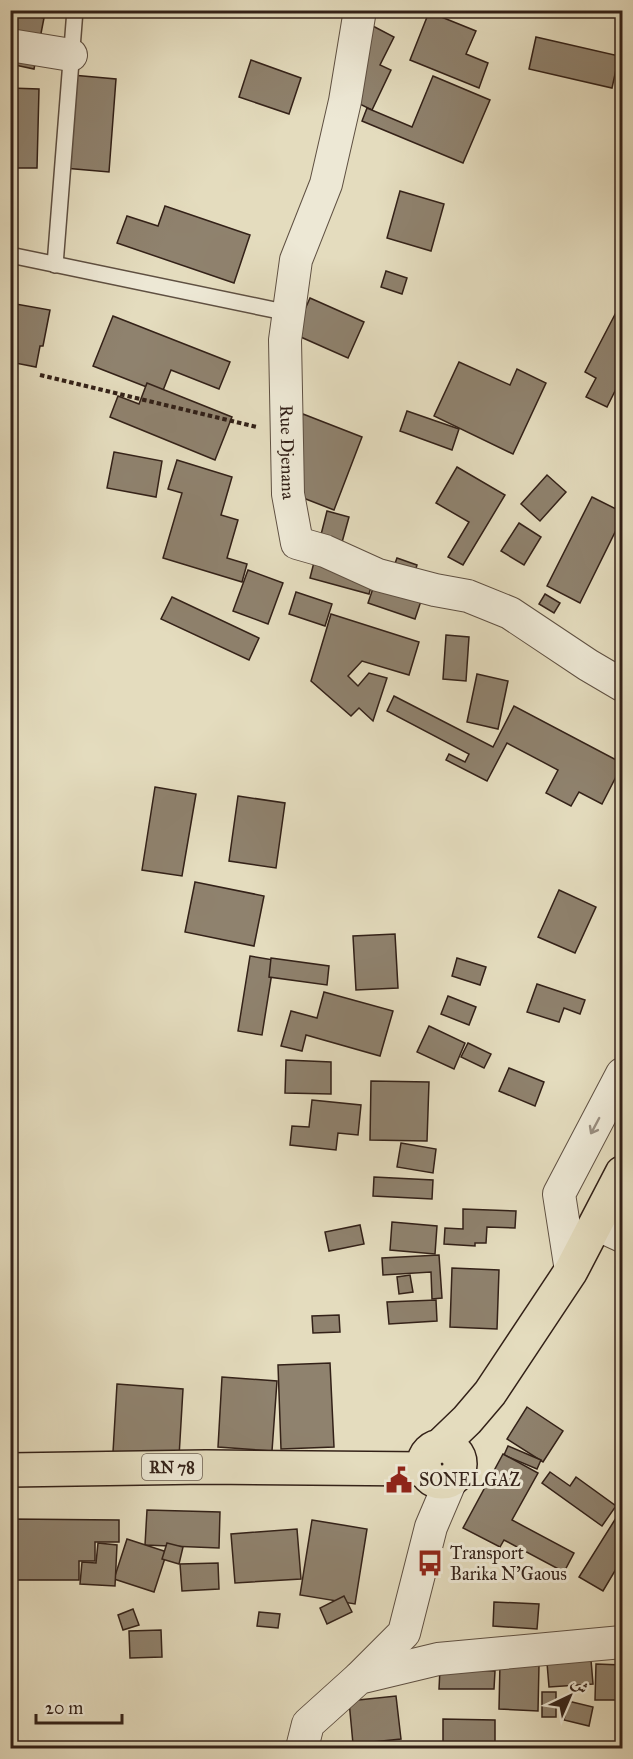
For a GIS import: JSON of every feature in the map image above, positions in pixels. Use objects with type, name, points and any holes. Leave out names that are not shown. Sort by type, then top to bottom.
[{"type":"main road","points":[[440,1465],[467,1420],[490,1394],[571,1271],[609,1230],[622,1173]]},
{"type":"main road","name":"RN 78","points":[[10,1470],[440,1465]]},
{"type":"street","name":"Rue Djenana","points":[[360,10],[343,111],[326,184],[296,260],[285,340],[288,494],[297,543],[325,551],[378,575],[468,596],[510,614],[622,685]]},
{"type":"street","points":[[10,45],[71,55]]},
{"type":"street","points":[[571,1271],[559,1194],[622,1074]]},
{"type":"street","points":[[302,1749],[309,1724],[404,1633],[431,1527],[440,1465]]},
{"type":"street","points":[[404,1633],[438,1659]]},
{"type":"street","points":[[359,1678],[438,1659],[622,1642]]},
{"type":"lane","points":[[55,265],[75,10]]},
{"type":"lane","points":[[10,255],[289,313]]},
{"type":"path","points":[[40,375],[287,434]]},
{"type":"building","points":[[10,11],[44,18],[34,69],[10,64]]},
{"type":"building","points":[[429,12],[476,31],[466,54],[488,63],[479,88],[410,60]]},
{"type":"building","points":[[369,24],[394,37],[380,65],[391,70],[372,110],[335,92]]},
{"type":"building","points":[[536,37],[619,56],[612,88],[529,69]]},
{"type":"building","points":[[251,60],[301,78],[289,114],[239,97]]},
{"type":"building","points":[[72,75],[116,79],[109,172],[64,168]]},
{"type":"building","points":[[433,76],[490,100],[463,163],[362,121],[367,108],[412,127]]},
{"type":"building","points":[[10,88],[39,89],[37,168],[10,168]]},
{"type":"building","points":[[400,191],[444,204],[431,251],[387,238]]},
{"type":"building","points":[[165,206],[250,235],[234,283],[117,243],[127,216],[158,226]]},
{"type":"building","points":[[386,271],[407,278],[402,294],[381,287]]},
{"type":"building","points":[[310,298],[364,322],[348,358],[294,334]]},
{"type":"building","points":[[622,301],[622,377],[607,407],[586,397],[596,378],[585,372]]},
{"type":"building","points":[[10,303],[50,310],[36,367],[10,362]]},
{"type":"building","points":[[113,316],[230,362],[219,389],[171,370],[162,393],[93,366]]},
{"type":"building","points":[[459,362],[510,385],[517,369],[546,383],[513,454],[434,416]]},
{"type":"building","points":[[147,383],[232,417],[215,460],[110,417],[118,396],[139,404]]},
{"type":"building","points":[[407,411],[459,429],[452,450],[400,431]]},
{"type":"building","points":[[303,414],[362,437],[334,510],[275,487]]},
{"type":"building","points":[[114,452],[162,461],[156,497],[107,488]]},
{"type":"building","points":[[177,460],[232,477],[221,515],[238,520],[227,558],[247,564],[242,582],[163,558],[182,493],[168,489]]},
{"type":"building","points":[[457,467],[505,495],[463,565],[448,557],[469,522],[436,503]]},
{"type":"building","points":[[547,475],[566,492],[540,521],[521,504]]},
{"type":"building","points":[[592,497],[622,512],[622,518],[580,603],[547,586]]},
{"type":"building","points":[[327,511],[349,517],[336,564],[379,558],[369,594],[310,578]]},
{"type":"building","points":[[519,523],[541,537],[524,565],[501,551]]},
{"type":"building","points":[[397,558],[417,565],[413,578],[427,583],[415,619],[368,603],[381,565],[393,569]]},
{"type":"building","points":[[248,570],[283,583],[268,624],[233,611]]},
{"type":"building","points":[[296,592],[332,604],[325,626],[289,614]]},
{"type":"building","points":[[545,594],[560,603],[554,613],[539,604]]},
{"type":"building","points":[[172,597],[259,638],[249,660],[161,619]]},
{"type":"building","points":[[331,614],[419,642],[409,675],[362,661],[348,676],[358,686],[369,673],[387,678],[373,721],[359,708],[351,716],[311,681]]},
{"type":"building","points":[[446,635],[469,637],[466,681],[443,679]]},
{"type":"building","points":[[477,674],[508,681],[498,729],[467,722]]},
{"type":"building","points":[[394,696],[493,747],[514,706],[622,765],[602,804],[579,792],[571,806],[546,793],[558,770],[507,743],[487,781],[446,760],[449,754],[465,762],[469,754],[387,711]]},
{"type":"building","points":[[155,787],[196,794],[182,876],[142,870]]},
{"type":"building","points":[[238,796],[285,803],[276,868],[229,861]]},
{"type":"building","points":[[195,882],[264,896],[254,946],[185,932]]},
{"type":"building","points":[[559,890],[596,907],[575,953],[538,937]]},
{"type":"building","points":[[395,934],[398,988],[356,990],[353,936]]},
{"type":"building","points":[[250,956],[274,960],[262,1035],[238,1031]]},
{"type":"building","points":[[271,958],[329,966],[327,985],[269,977]]},
{"type":"building","points":[[457,958],[486,967],[480,985],[452,976]]},
{"type":"building","points":[[537,984],[585,1000],[580,1014],[564,1008],[559,1022],[527,1012]]},
{"type":"building","points":[[324,992],[393,1011],[380,1056],[306,1035],[302,1051],[281,1046],[291,1011],[317,1018]]},
{"type":"building","points":[[448,996],[476,1007],[469,1025],[441,1014]]},
{"type":"building","points":[[429,1026],[465,1043],[454,1069],[417,1052]]},
{"type":"building","points":[[468,1043],[491,1054],[484,1068],[461,1057]]},
{"type":"building","points":[[286,1060],[331,1062],[331,1094],[285,1093]]},
{"type":"building","points":[[509,1068],[544,1082],[535,1106],[499,1091]]},
{"type":"building","points":[[371,1081],[429,1082],[427,1141],[370,1140]]},
{"type":"building","points":[[312,1100],[361,1105],[358,1135],[338,1133],[336,1150],[290,1145],[292,1126],[309,1127]]},
{"type":"building","points":[[401,1143],[436,1149],[433,1173],[397,1167]]},
{"type":"building","points":[[374,1177],[433,1180],[432,1199],[373,1196]]},
{"type":"building","points":[[463,1209],[516,1211],[515,1228],[487,1227],[486,1243],[475,1243],[475,1246],[444,1244],[445,1228],[463,1229]]},
{"type":"building","points":[[392,1222],[437,1226],[435,1254],[390,1250]]},
{"type":"building","points":[[360,1225],[364,1244],[329,1251],[325,1232]]},
{"type":"building","points":[[439,1255],[442,1298],[432,1299],[431,1272],[383,1275],[382,1258]]},
{"type":"building","points":[[452,1268],[499,1270],[497,1329],[450,1327]]},
{"type":"building","points":[[410,1275],[413,1292],[399,1294],[397,1277]]},
{"type":"building","points":[[436,1300],[437,1321],[389,1324],[387,1302]]},
{"type":"building","points":[[339,1315],[340,1332],[313,1333],[312,1316]]},
{"type":"building","points":[[330,1363],[334,1447],[281,1449],[278,1365]]},
{"type":"building","points":[[222,1377],[277,1381],[272,1451],[218,1447]]},
{"type":"building","points":[[117,1384],[183,1389],[179,1457],[113,1452]]},
{"type":"building","points":[[527,1407],[563,1431],[543,1462],[507,1439]]},
{"type":"building","points":[[508,1446],[541,1460],[537,1469],[504,1455]]},
{"type":"building","points":[[503,1454],[538,1473],[512,1520],[574,1553],[564,1572],[504,1540],[500,1547],[463,1528]]},
{"type":"building","points":[[550,1472],[570,1486],[576,1477],[616,1506],[602,1526],[542,1483]]},
{"type":"building","points":[[147,1510],[220,1512],[219,1548],[145,1545]]},
{"type":"building","points":[[621,1510],[622,1559],[603,1591],[579,1577]]},
{"type":"building","points":[[10,1519],[119,1520],[119,1542],[95,1542],[95,1561],[79,1561],[79,1580],[10,1580]]},
{"type":"building","points":[[312,1520],[367,1529],[355,1604],[300,1595]]},
{"type":"building","points":[[297,1529],[301,1579],[235,1583],[231,1534]]},
{"type":"building","points":[[127,1539],[167,1552],[154,1592],[114,1579]]},
{"type":"building","points":[[98,1543],[117,1545],[115,1586],[80,1584],[82,1562],[96,1563]]},
{"type":"building","points":[[167,1543],[183,1547],[179,1564],[162,1559]]},
{"type":"building","points":[[218,1563],[219,1589],[182,1591],[180,1564]]},
{"type":"building","points":[[344,1596],[352,1612],[327,1624],[320,1608]]},
{"type":"building","points":[[494,1602],[539,1604],[537,1629],[493,1626]]},
{"type":"building","points":[[133,1609],[139,1625],[123,1630],[118,1615]]},
{"type":"building","points":[[259,1612],[280,1614],[278,1628],[257,1626]]},
{"type":"building","points":[[161,1630],[162,1657],[130,1658],[129,1631]]},
{"type":"building","points":[[591,1660],[593,1684],[549,1687],[547,1663]]},
{"type":"building","points":[[500,1663],[539,1665],[538,1711],[499,1709]]},
{"type":"building","points":[[596,1664],[622,1665],[622,1700],[595,1700]]},
{"type":"building","points":[[440,1669],[495,1671],[494,1689],[439,1689]]},
{"type":"building","points":[[542,1692],[556,1692],[556,1717],[542,1717]]},
{"type":"building","points":[[396,1696],[401,1739],[353,1744],[349,1701]]},
{"type":"building","points":[[568,1701],[593,1707],[589,1726],[564,1720]]},
{"type":"building","points":[[443,1719],[495,1720],[495,1746],[443,1745]]},
{"type":"place","name":"SONELGAZ","points":[[399,1480]]},
{"type":"place","name":"Transport Barika N'Gaous","points":[[430,1563]]}]
